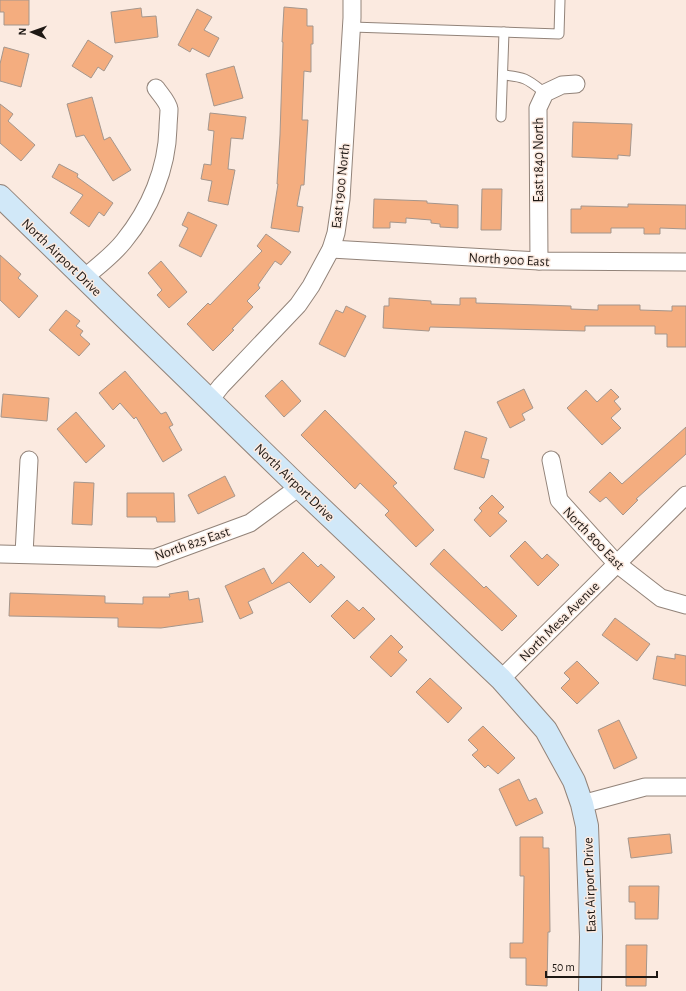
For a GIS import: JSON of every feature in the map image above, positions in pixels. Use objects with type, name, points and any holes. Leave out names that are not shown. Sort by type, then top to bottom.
[{"type":"street","name":"East 1900 North","points":[[210,400],[221,386],[298,305],[312,286],[331,249],[336,233],[341,199],[352,27],[352,0]]},
{"type":"street","points":[[545,93],[562,86],[576,84]]},
{"type":"street","points":[[84,278],[111,255],[128,236],[151,199],[159,178],[168,139],[169,108],[156,88]]},
{"type":"street","name":"East 1840 North","points":[[539,261],[538,108],[545,93]]},
{"type":"street","name":"North Airport Drive","points":[[0,196],[299,487],[501,679],[546,730],[574,781]]},
{"type":"street","name":"North 900 East","points":[[331,249],[539,261],[686,262]]},
{"type":"street","points":[[24,554],[29,460]]},
{"type":"street","name":"North 800 East","points":[[551,460],[559,500],[616,564],[661,598],[686,605]]},
{"type":"street","name":"North 825 East","points":[[0,554],[156,558],[250,523],[299,487]]},
{"type":"street","name":"North Mesa Avenue","points":[[501,679],[686,495]]},
{"type":"street","name":"East Airport Drive","points":[[574,781],[582,804],[587,826],[591,938],[590,991]]},
{"type":"street","points":[[582,804],[644,787],[686,788]]},
{"type":"lane","points":[[352,27],[559,34],[560,0]]},
{"type":"lane","points":[[501,117],[504,32]]},
{"type":"lane","points":[[503,75],[520,76],[528,79],[545,93]]},
{"type":"building","points":[[0,0],[29,0],[29,25],[4,25],[4,12],[0,12]]},
{"type":"building","points":[[284,7],[307,9],[307,26],[313,26],[313,44],[311,44],[311,72],[304,71],[302,120],[308,120],[304,185],[301,185],[297,206],[303,207],[299,232],[271,228],[278,184]]},
{"type":"building","points":[[141,8],[142,17],[156,16],[158,37],[115,43],[111,12]]},
{"type":"building","points":[[197,9],[212,17],[204,30],[219,38],[209,57],[192,48],[190,52],[178,45]]},
{"type":"building","points":[[88,40],[113,56],[104,71],[98,67],[91,78],[72,66]]},
{"type":"building","points":[[4,47],[29,54],[21,87],[0,81],[0,64]]},
{"type":"building","points":[[234,66],[243,98],[214,106],[206,74]]},
{"type":"building","points":[[92,97],[104,140],[110,137],[131,170],[113,181],[84,135],[76,137],[67,104]]},
{"type":"building","points":[[0,104],[13,114],[8,121],[35,145],[21,161],[0,143]]},
{"type":"building","points":[[210,113],[246,117],[243,139],[231,138],[228,169],[235,170],[228,205],[208,201],[212,181],[201,179],[204,164],[211,165],[214,131],[208,130]]},
{"type":"building","points":[[573,122],[632,124],[630,156],[618,155],[618,159],[572,157]]},
{"type":"building","points":[[59,164],[78,174],[77,177],[113,203],[104,216],[99,212],[89,227],[70,213],[83,195],[52,177]]},
{"type":"building","points":[[482,189],[502,189],[501,230],[481,230]]},
{"type":"building","points":[[374,199],[427,201],[427,203],[458,205],[458,228],[440,227],[440,224],[431,223],[431,220],[406,218],[406,223],[390,222],[390,228],[373,228]]},
{"type":"building","points":[[628,204],[686,205],[686,229],[660,228],[660,234],[644,234],[644,228],[611,228],[611,233],[571,233],[571,209],[581,209],[581,206],[628,207]]},
{"type":"building","points":[[188,212],[217,225],[201,257],[179,246],[188,228],[182,225]]},
{"type":"building","points":[[266,234],[291,252],[281,265],[275,261],[258,285],[260,288],[247,301],[253,307],[232,329],[234,330],[213,351],[187,324],[208,303],[210,305],[262,251],[257,246]]},
{"type":"building","points":[[0,255],[21,274],[18,278],[38,296],[19,318],[0,300]]},
{"type":"building","points":[[161,261],[187,292],[169,308],[157,295],[162,290],[148,273]]},
{"type":"building","points":[[389,298],[431,301],[431,304],[460,305],[460,298],[476,298],[476,303],[571,306],[571,309],[598,310],[598,305],[640,305],[640,310],[672,311],[672,306],[686,306],[686,347],[667,347],[667,334],[655,334],[655,326],[585,326],[585,331],[430,327],[429,331],[383,328],[384,306],[389,306]]},
{"type":"building","points":[[346,306],[366,316],[345,357],[319,344],[336,310],[343,313]]},
{"type":"building","points":[[66,310],[80,321],[76,326],[83,331],[80,335],[90,344],[79,356],[49,330]]},
{"type":"building","points":[[125,371],[161,414],[166,412],[173,425],[169,427],[182,450],[163,462],[136,417],[134,419],[120,403],[113,410],[99,393]]},
{"type":"building","points":[[282,380],[301,401],[284,417],[265,396]]},
{"type":"building","points":[[524,389],[533,408],[522,414],[525,420],[510,428],[497,402]]},
{"type":"building","points":[[611,389],[619,397],[614,401],[621,409],[611,418],[621,428],[602,445],[567,408],[586,390],[597,402]]},
{"type":"building","points":[[3,394],[49,398],[47,421],[1,417]]},
{"type":"building","points":[[325,410],[397,483],[393,486],[434,530],[416,547],[385,515],[389,511],[360,483],[355,489],[301,435]]},
{"type":"building","points":[[76,412],[105,446],[86,463],[57,429]]},
{"type":"building","points":[[686,427],[686,454],[636,499],[638,500],[623,515],[606,497],[600,502],[589,492],[610,472],[622,484]]},
{"type":"building","points":[[465,431],[487,438],[481,458],[489,460],[484,478],[454,469]]},
{"type":"building","points":[[225,476],[235,496],[198,514],[188,495]]},
{"type":"building","points":[[74,482],[94,483],[92,525],[72,524]]},
{"type":"building","points":[[127,493],[174,493],[175,522],[157,522],[156,517],[127,517]]},
{"type":"building","points":[[492,495],[504,507],[498,513],[507,521],[490,537],[474,520],[482,511],[479,508]]},
{"type":"building","points":[[525,541],[542,559],[547,554],[559,565],[538,586],[510,556]]},
{"type":"building","points":[[444,549],[484,588],[486,586],[517,616],[502,631],[430,564]]},
{"type":"building","points":[[303,552],[318,567],[321,564],[335,577],[310,603],[289,582],[248,602],[253,613],[240,619],[225,586],[264,568],[272,584]]},
{"type":"building","points":[[188,591],[189,600],[199,598],[203,622],[161,628],[118,627],[118,618],[9,616],[10,593],[105,596],[105,603],[143,604],[143,597],[170,597],[169,594]]},
{"type":"building","points":[[347,600],[359,611],[363,607],[375,619],[354,639],[331,616]]},
{"type":"building","points":[[615,618],[650,644],[637,661],[602,635]]},
{"type":"building","points":[[391,635],[403,647],[398,652],[407,660],[391,677],[370,657]]},
{"type":"building","points":[[675,654],[686,656],[686,686],[653,679],[657,656],[675,659]]},
{"type":"building","points":[[577,661],[599,683],[577,704],[561,688],[570,679],[564,673]]},
{"type":"building","points":[[430,678],[462,708],[448,723],[416,692]]},
{"type":"building","points":[[619,720],[637,758],[614,769],[598,730]]},
{"type":"building","points":[[483,726],[515,758],[498,774],[488,765],[485,768],[472,755],[478,750],[468,740]]},
{"type":"building","points":[[519,779],[529,801],[536,798],[543,813],[516,826],[499,789]]},
{"type":"building","points":[[670,834],[672,853],[631,858],[628,838]]},
{"type":"building","points":[[520,837],[543,837],[543,848],[549,848],[550,932],[548,932],[547,986],[526,985],[526,958],[510,958],[510,943],[523,943],[524,876],[520,876]]},
{"type":"building","points":[[629,886],[659,886],[658,919],[635,919],[635,902],[629,902]]},
{"type":"building","points":[[626,945],[647,945],[646,986],[626,986]]}]
